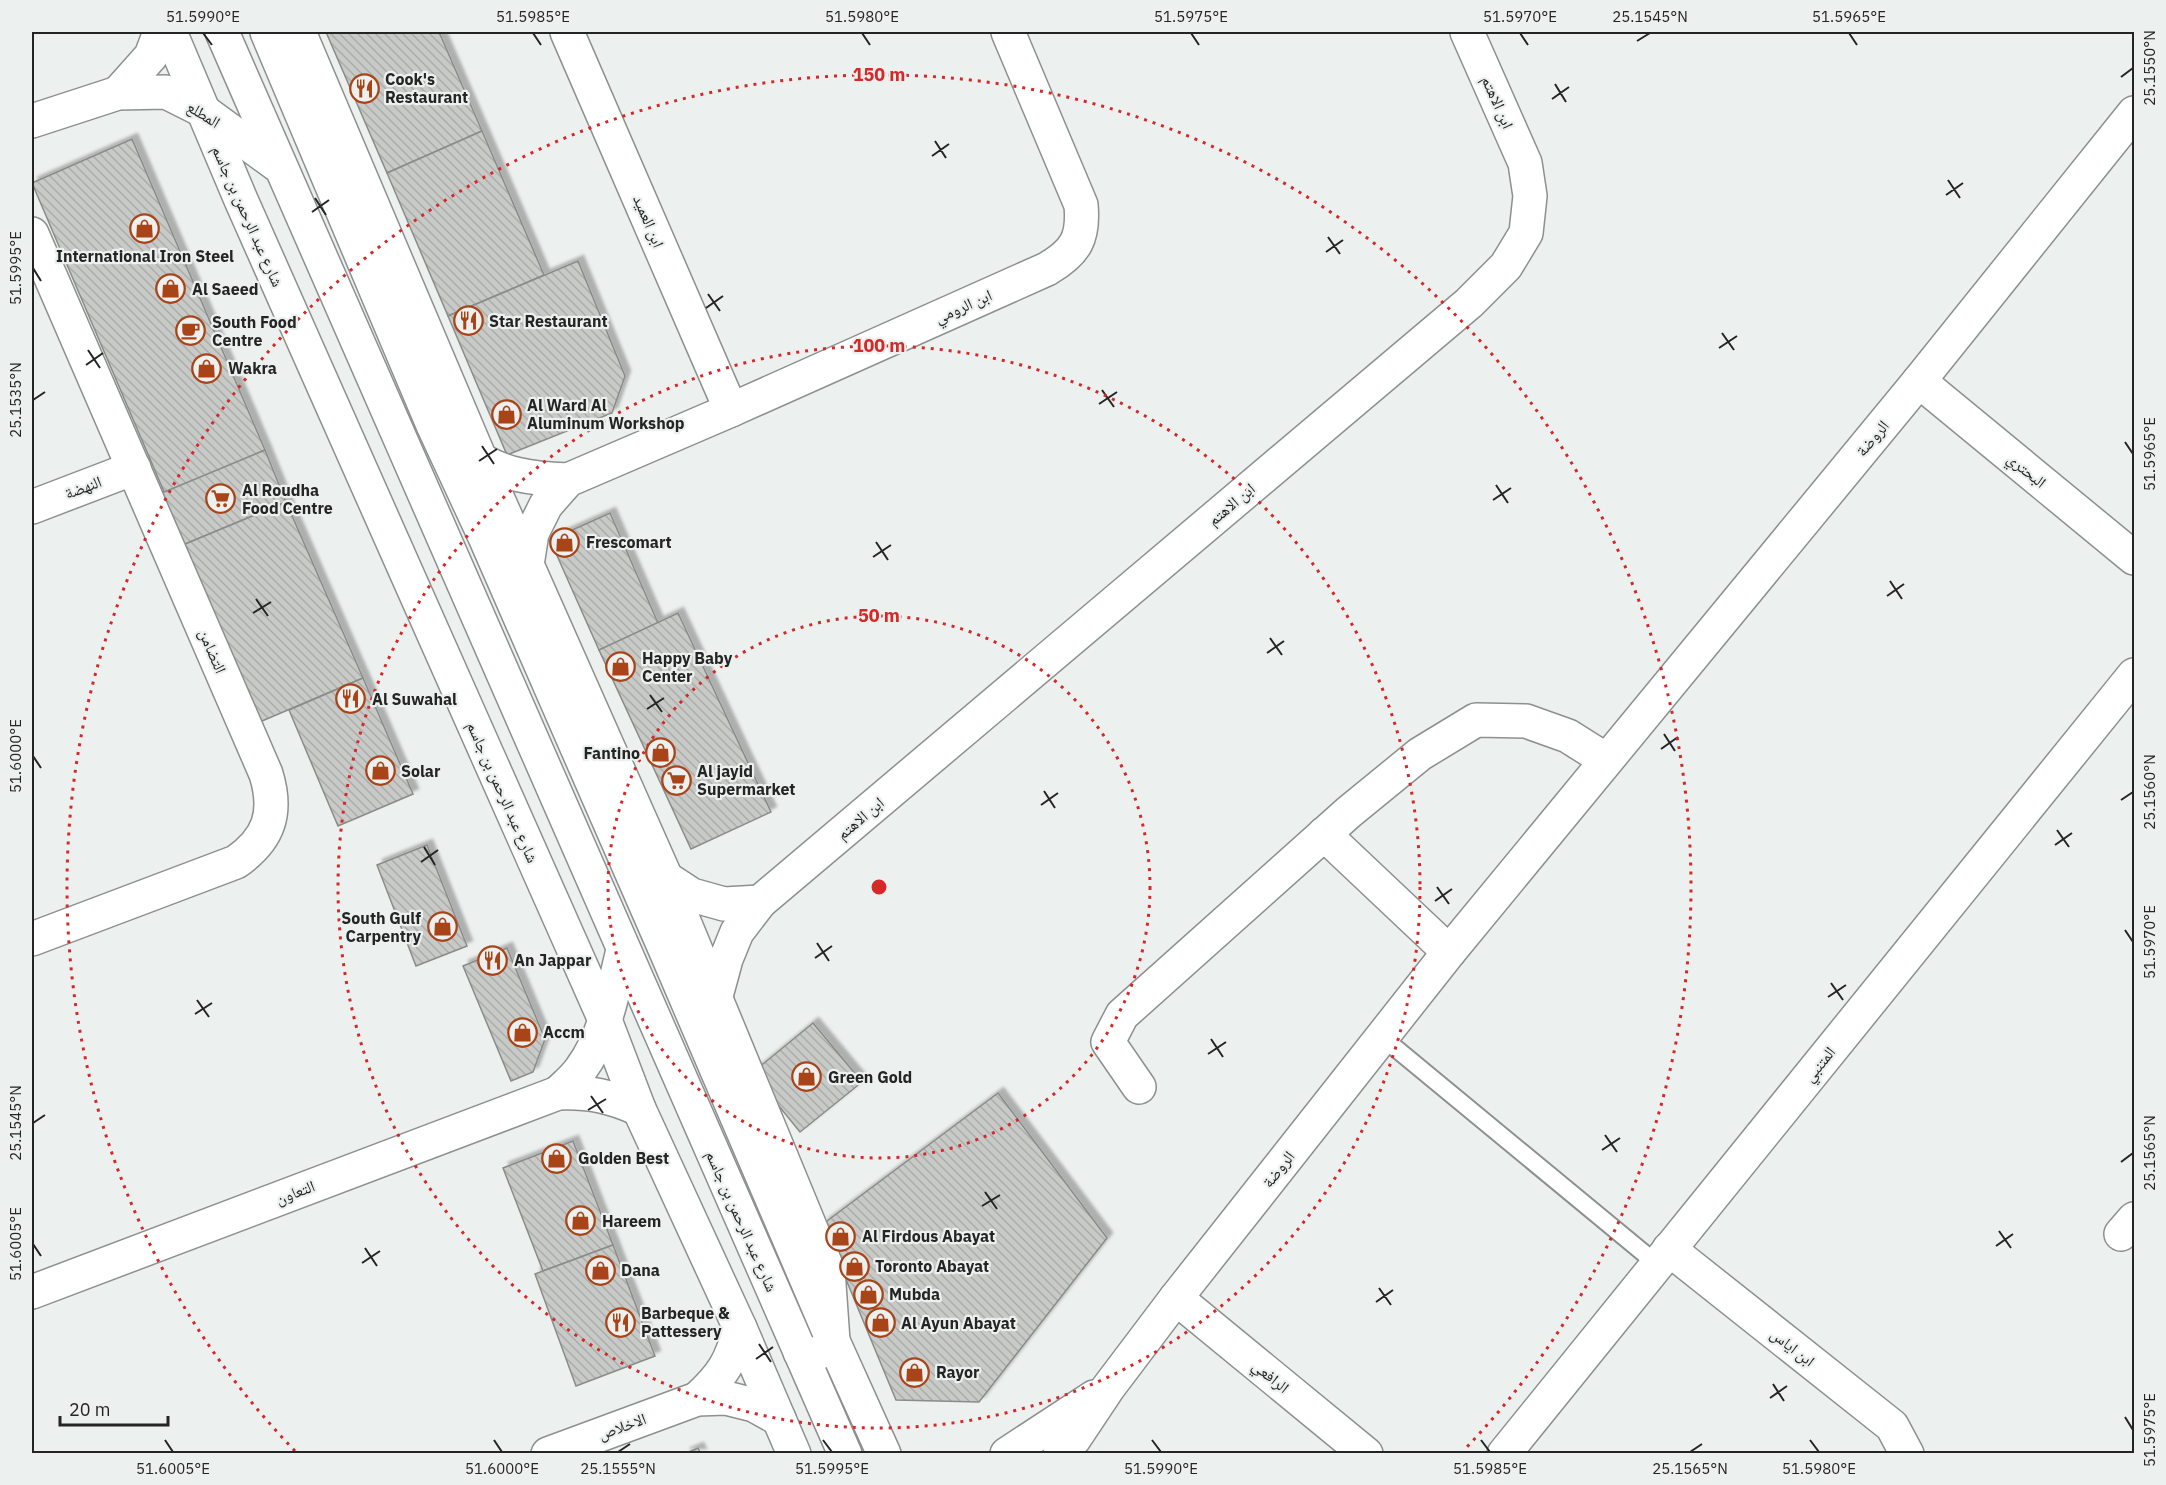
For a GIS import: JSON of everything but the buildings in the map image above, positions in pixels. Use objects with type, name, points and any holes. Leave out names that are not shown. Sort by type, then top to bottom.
[{"type":"street","points":[[118,93],[151,56],[160,32]]},
{"type":"street","name":"شارع عبد الرحمن بن جاسم","points":[[170,32],[202,110],[605,1020],[639,1109],[740,1328],[794,1454]]},
{"type":"street","name":"شارع عبد الرحمن بن جاسم","points":[[222,32],[845,1454]]},
{"type":"street","points":[[267,32],[433,424],[661,938],[832,1341],[884,1454]]},
{"type":"street","points":[[299,32],[481,461],[666,878],[828,1270],[832,1341],[820,1353],[813,1355],[800,1352]]},
{"type":"street","name":"ابن العميد","points":[[567,32],[731,410]]},
{"type":"street","name":"ابن الرومي","points":[[433,424],[481,461],[503,471],[535,479],[568,480],[1047,269],[1063,259],[1075,245],[1082,225],[1081,205],[1008,32]]},
{"type":"street","name":"ابن الاهتم","points":[[716,996],[726,959],[737,932],[760,902],[1469,303],[1506,266],[1526,233],[1530,196],[1525,163],[1467,32]]},
{"type":"street","name":"المطلع","points":[[32,121],[118,93],[166,92],[202,110],[280,166]]},
{"type":"street","name":"الروضة","points":[[1060,1454],[1074,1440],[1108,1388],[1176,1298],[1449,952],[1919,381],[2134,113]]},
{"type":"street","name":"التضامن","points":[[32,234],[272,790],[270,816],[261,839],[250,853],[236,862],[32,939]]},
{"type":"street","name":"البحتري","points":[[1919,381],[2134,558]]},
{"type":"street","name":"النهضة","points":[[32,507],[134,468]]},
{"type":"street","name":"ابن الرومي","points":[[527,565],[532,533],[546,505],[568,480]]},
{"type":"street","name":"المتنبي","points":[[1503,1454],[2134,675]]},
{"type":"street","points":[[1139,1087],[1108,1042],[1122,1015],[1324,834],[1420,754],[1476,720],[1526,721],[1568,736],[1606,760]]},
{"type":"street","points":[[1324,834],[1449,952]]},
{"type":"street","points":[[666,878],[692,894],[724,904],[760,902]]},
{"type":"street","name":"التعاون","points":[[558,1093],[580,1070],[594,1048],[605,1020],[623,950]]},
{"type":"street","name":"التعاون","points":[[32,1292],[558,1093],[586,1092],[614,1098],[639,1109]]},
{"type":"street","name":"ابن اياس","points":[[1663,1257],[1892,1426],[1907,1454]]},
{"type":"street","name":"الرافعي","points":[[1176,1298],[1366,1454]]},
{"type":"street","name":"الاخلاص","points":[[697,1399],[718,1380],[733,1355],[740,1328]]},
{"type":"street","name":"الروضة","points":[[1007,1454],[1108,1388]]},
{"type":"street","name":"الاخلاص","points":[[548,1454],[697,1399],[726,1398],[754,1405],[779,1419]]},
{"type":"lane","points":[[1382,1037],[1663,1257]]},
{"type":"place","name":"Cook's Restaurant","points":[[364,88]]},
{"type":"place","name":"International Iron Steel","points":[[145,228]]},
{"type":"place","name":"Al Saeed","points":[[171,289]]},
{"type":"place","name":"Star Restaurant","points":[[468,321]]},
{"type":"place","name":"South Food Centre","points":[[191,331]]},
{"type":"place","name":"Wakra","points":[[207,368]]},
{"type":"place","name":"Al Ward Al Aluminum Workshop","points":[[506,414]]},
{"type":"place","name":"Al Roudha Food Centre","points":[[221,499]]},
{"type":"place","name":"Frescomart","points":[[565,542]]},
{"type":"place","name":"Happy Baby Center","points":[[621,667]]},
{"type":"place","name":"Al Suwahal","points":[[351,699]]},
{"type":"place","name":"Fantino","points":[[661,753]]},
{"type":"place","name":"Solar","points":[[380,771]]},
{"type":"place","name":"Al jayid Supermarket","points":[[676,780]]},
{"type":"place","name":"South Gulf Carpentry","points":[[442,927]]},
{"type":"place","name":"An Jappar","points":[[493,960]]},
{"type":"place","name":"Accm","points":[[522,1032]]},
{"type":"place","name":"Green Gold","points":[[807,1077]]},
{"type":"place","name":"Golden Best","points":[[557,1158]]},
{"type":"place","name":"Hareem","points":[[581,1221]]},
{"type":"place","name":"Al Firdous Abayat","points":[[841,1236]]},
{"type":"place","name":"Toronto Abayat","points":[[854,1266]]},
{"type":"place","name":"Dana","points":[[600,1270]]},
{"type":"place","name":"Mubda","points":[[868,1294]]},
{"type":"place","name":"Barbeque & Pattessery","points":[[620,1322]]},
{"type":"place","name":"Al Ayun Abayat","points":[[880,1323]]},
{"type":"place","name":"Rayor","points":[[915,1372]]}]
